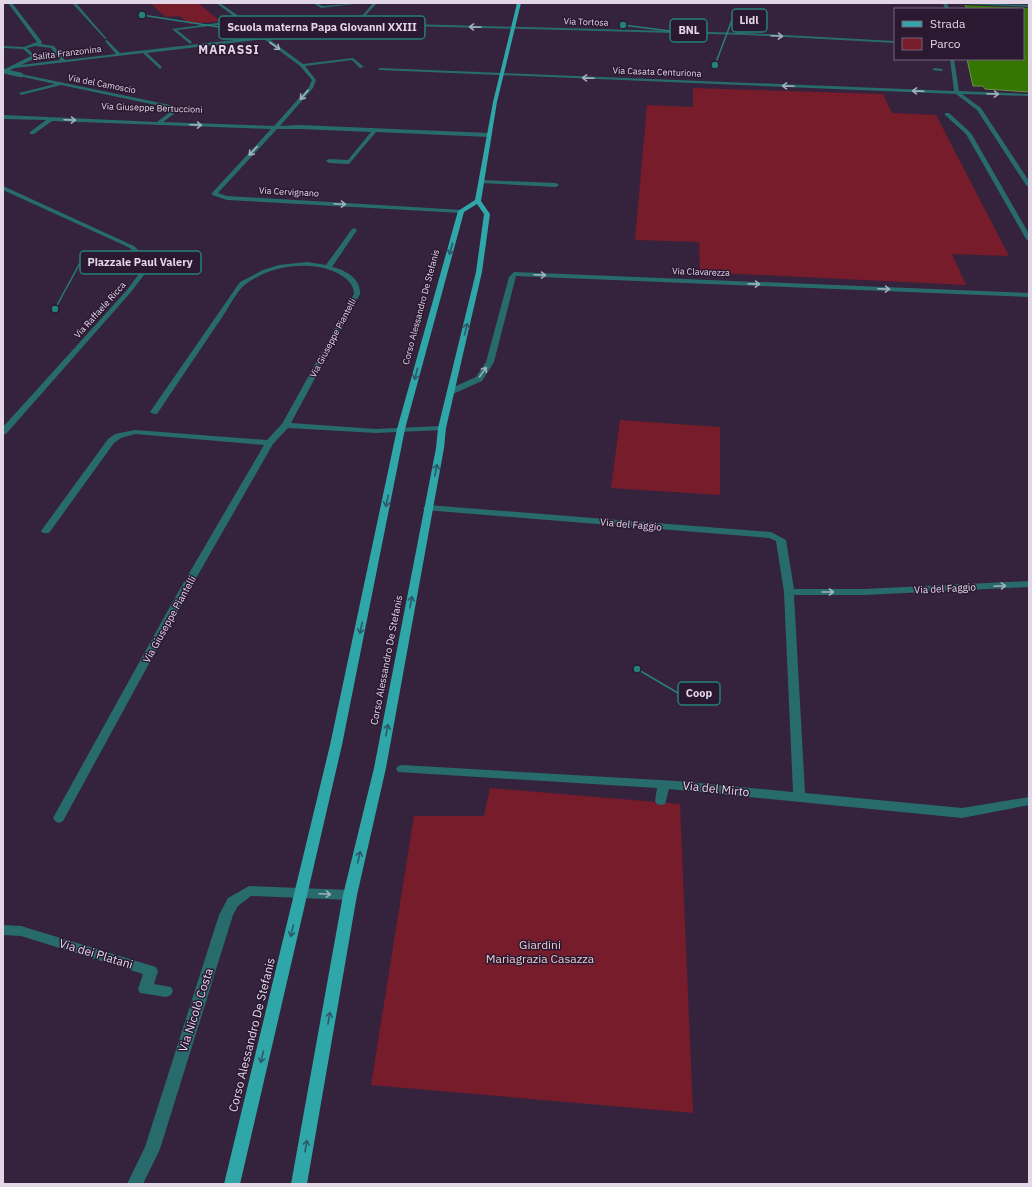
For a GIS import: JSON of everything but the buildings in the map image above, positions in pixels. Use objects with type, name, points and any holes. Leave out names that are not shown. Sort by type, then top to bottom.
[{"type":"main road","points":[[461,211],[478,201],[501,74],[514,28],[519,3]]},
{"type":"main road","name":"Corso Alessandro De Stefanis","points":[[299,1184],[350,895],[380,768],[440,448],[442,428],[479,272],[487,214],[478,201]]},
{"type":"main road","name":"Corso Alessandro De Stefanis","points":[[232,1184],[336,745],[401,429],[461,211]]},
{"type":"street","points":[[10,3],[40,43],[38,45]]},
{"type":"street","name":"Salita Franzonina","points":[[74,3],[119,55]]},
{"type":"street","points":[[219,4],[230,3]]},
{"type":"street","points":[[315,3],[321,7],[360,3]]},
{"type":"street","points":[[359,20],[375,3]]},
{"type":"street","points":[[967,3],[1029,6]]},
{"type":"street","points":[[219,4],[263,38],[302,65],[353,59],[362,67]]},
{"type":"street","points":[[359,9],[367,10]]},
{"type":"street","points":[[238,18],[277,21]]},
{"type":"street","points":[[249,27],[277,21]]},
{"type":"street","name":"Via Tortosa","points":[[277,21],[754,35],[894,42]]},
{"type":"street","points":[[190,43],[174,29],[242,22]]},
{"type":"street","name":"Salita Franzonina","points":[[16,67],[263,38]]},
{"type":"street","points":[[3,47],[24,48],[38,45],[52,47],[63,61]]},
{"type":"street","points":[[3,72],[29,61],[33,56],[24,48]]},
{"type":"street","points":[[144,52],[160,68]]},
{"type":"street","points":[[952,60],[957,92],[979,109],[1029,185]]},
{"type":"street","name":"Via Cervignano","points":[[302,65],[314,80],[314,83],[214,193],[216,196],[235,199],[461,211]]},
{"type":"street","name":"Via Casata Centuriona","points":[[380,69],[1029,95]]},
{"type":"street","points":[[934,69],[941,70]]},
{"type":"street","name":"Via del Camoscio","points":[[3,72],[21,74],[61,84],[172,106],[174,111],[166,118]]},
{"type":"street","points":[[21,94],[61,84]]},
{"type":"street","name":"Via Giuseppe Bertuccioni","points":[[3,112],[280,122],[300,127]]},
{"type":"street","points":[[947,114],[968,133],[1029,238]]},
{"type":"street","name":"Via Giuseppe Bertuccioni","points":[[3,118],[274,128],[300,127],[489,135]]},
{"type":"street","points":[[157,124],[166,118]]},
{"type":"street","points":[[32,133],[51,119]]},
{"type":"street","points":[[329,161],[349,162],[375,130]]},
{"type":"street","points":[[482,182],[556,185]]},
{"type":"street","name":"Via Raffaele Ricca","points":[[3,188],[132,247],[140,255],[144,271],[136,282],[3,432]]},
{"type":"street","points":[[328,267],[354,230]]},
{"type":"street","name":"Via Giuseppe Piantelli","points":[[59,818],[182,594],[270,443],[286,425],[357,294],[358,288],[352,279],[338,270],[328,267],[301,265],[285,266],[261,273],[242,283],[154,412]]},
{"type":"street","name":"Via Clavarezza","points":[[450,392],[479,379],[490,362],[514,274],[1029,295]]},
{"type":"street","points":[[286,425],[376,431],[442,428]]},
{"type":"street","points":[[46,531],[111,441],[118,436],[135,432],[270,443]]},
{"type":"street","name":"Via del Faggio","points":[[428,508],[771,535],[781,540],[789,592],[799,797]]},
{"type":"street","name":"Via del Faggio","points":[[789,592],[864,592],[1029,584]]},
{"type":"street","name":"Via del Mirto","points":[[402,769],[670,785],[962,813],[1029,801]]},
{"type":"street","points":[[661,801],[670,785]]},
{"type":"street","name":"Via Nicolò Costa","points":[[135,1184],[152,1149],[226,915],[233,902],[249,892],[301,893]]},
{"type":"street","points":[[301,893],[350,895]]},
{"type":"street","name":"Via dei Platani","points":[[3,930],[21,931],[151,971],[145,989],[166,991]]},
{"type":"green space","points":[[150,3],[198,3],[220,21],[189,24],[180,16],[166,17]]},
{"type":"green space","points":[[693,88],[883,94],[892,113],[936,115],[1009,256],[952,254],[966,285],[700,272],[699,242],[635,240],[647,105],[693,107]]},
{"type":"green space","points":[[620,420],[720,427],[720,495],[611,488]]},
{"type":"green space","name":"Giardini Mariagrazia Casazza","points":[[490,788],[680,804],[693,1113],[371,1085],[414,816],[484,816]]},
{"type":"shaded area","points":[[964,3],[1029,3],[1029,92],[985,89],[983,86],[973,86],[967,60],[1024,60],[1024,8],[966,8]]},
{"type":"pier","points":[[962,3],[1029,3],[1029,8],[963,5]]},
{"type":"place","name":"Scuola materna Papa Giovanni XXIII","points":[[142,15]]},
{"type":"place","name":"BNL","points":[[623,25]]},
{"type":"place","name":"Lidl","points":[[715,65]]},
{"type":"place","name":"Piazzale Paul Valery","points":[[55,309]]},
{"type":"place","name":"Coop","points":[[637,669]]},
{"type":"district","name":"MARASSI","points":[[229,50]]}]
